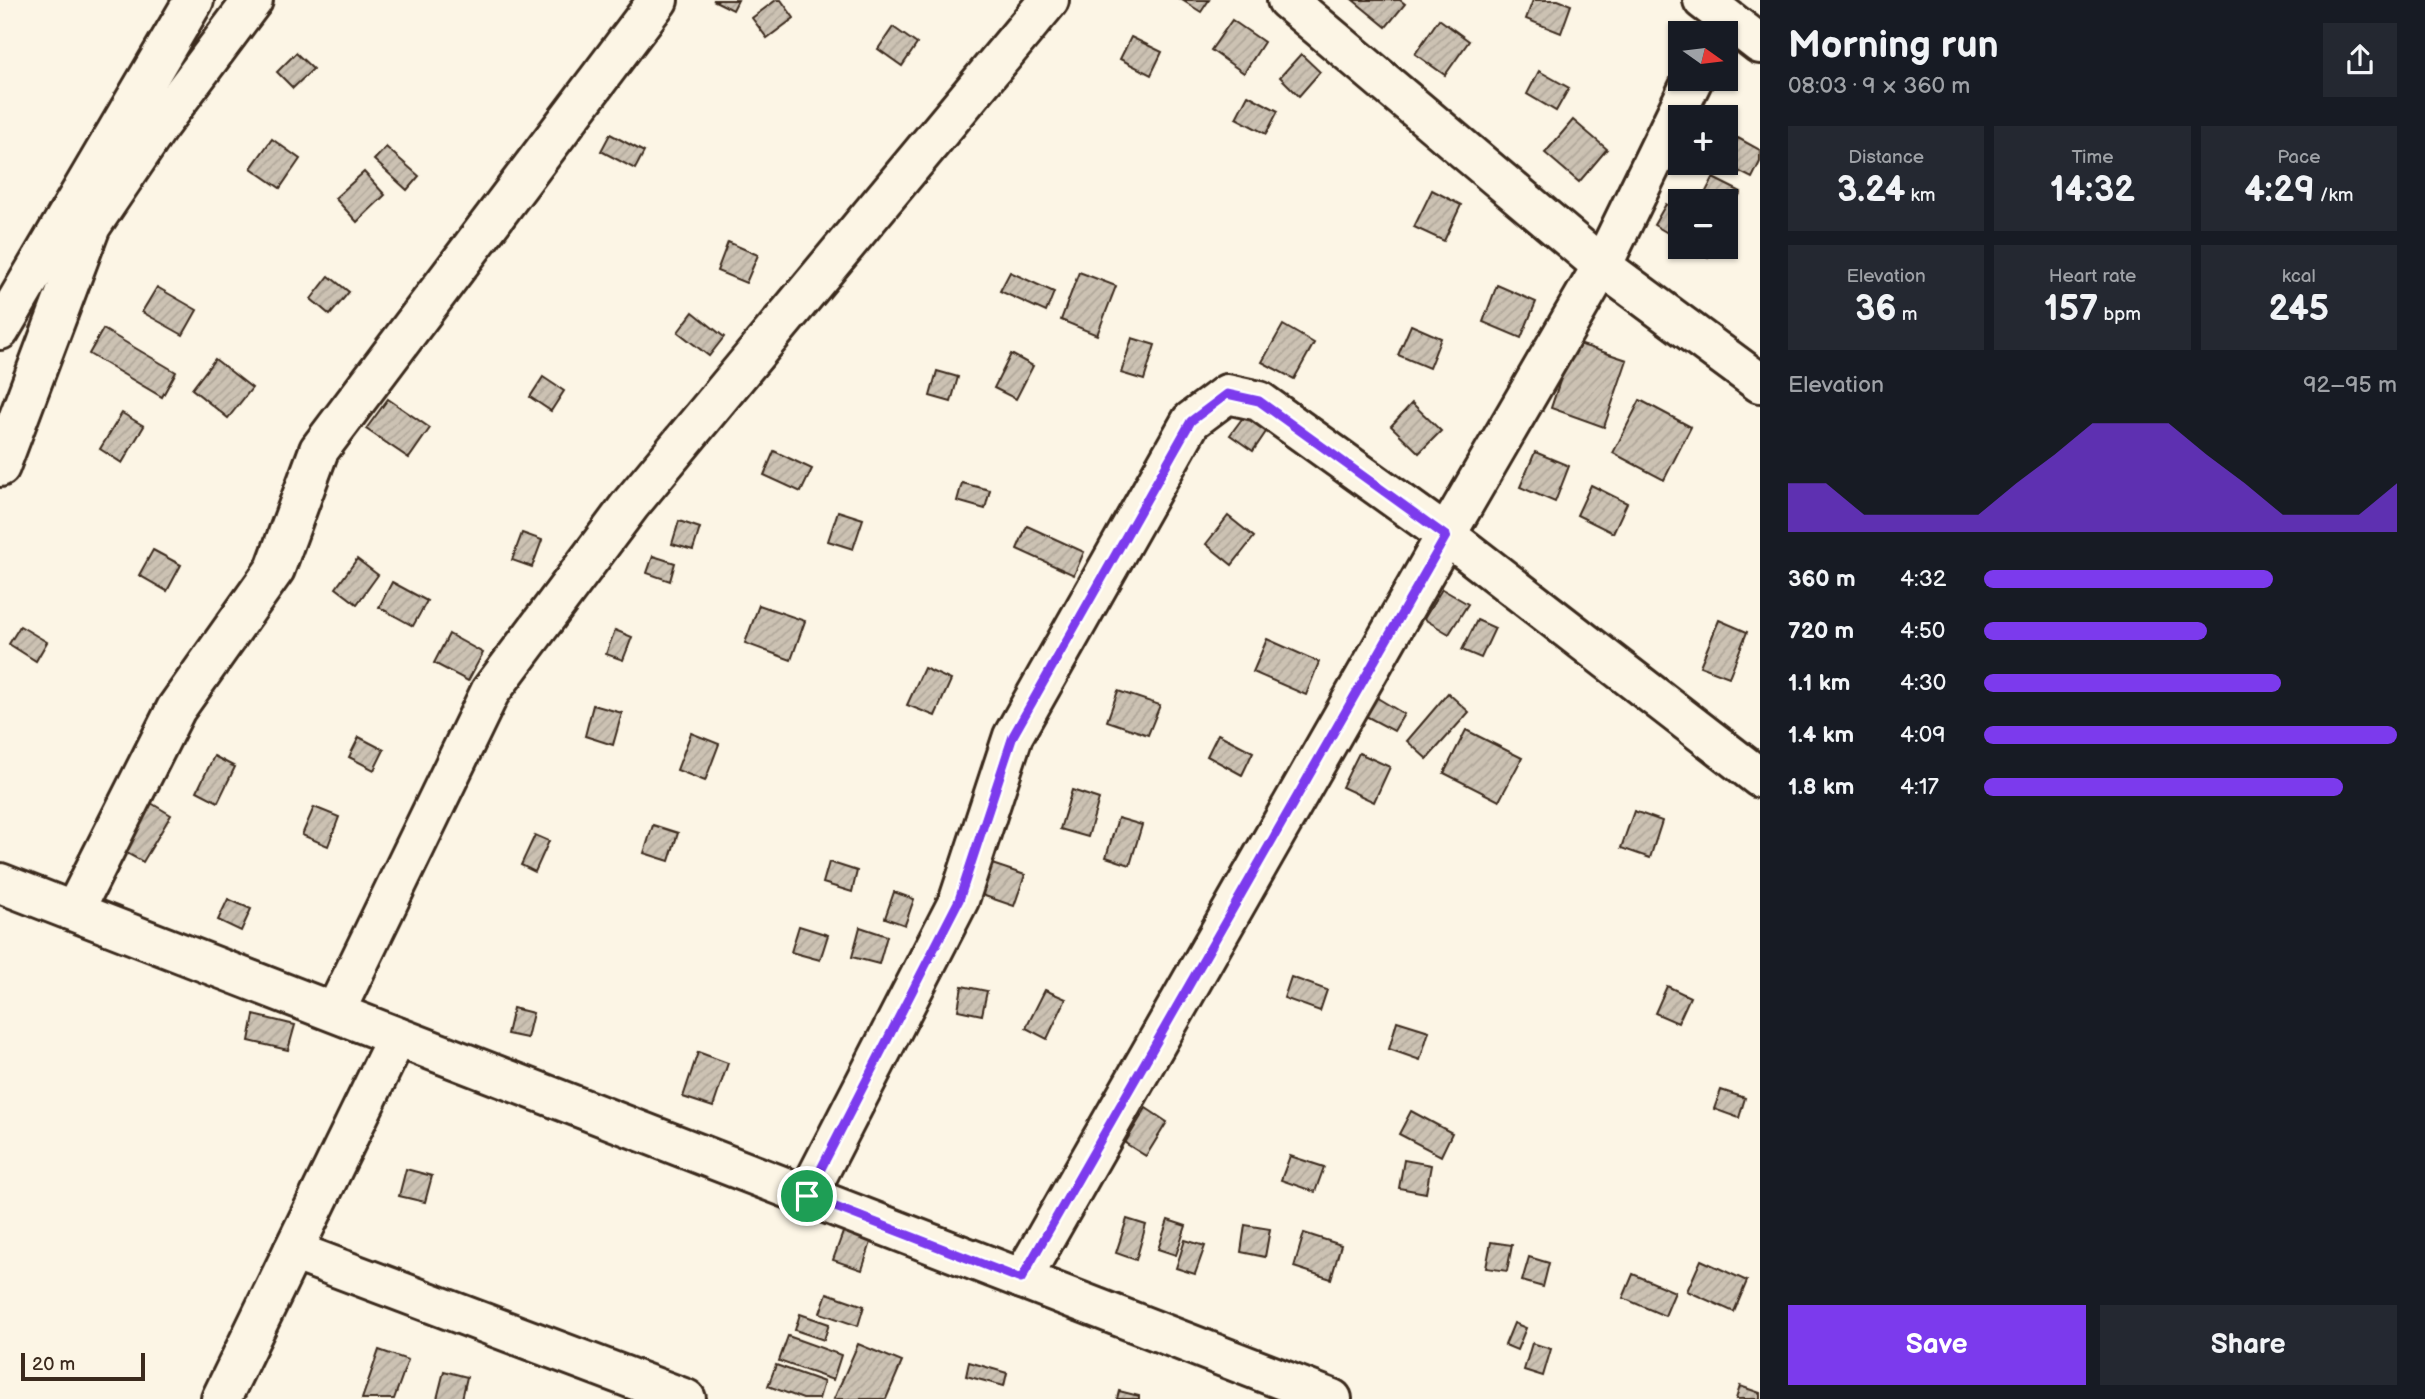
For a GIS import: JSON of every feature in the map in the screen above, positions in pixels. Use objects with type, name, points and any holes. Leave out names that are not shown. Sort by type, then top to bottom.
[{"type":"street","points":[[0,330],[194,0]]},
{"type":"street","points":[[0,467],[91,226],[158,127],[253,0]]},
{"type":"street","points":[[74,911],[176,709],[275,569],[319,450],[658,0]]},
{"type":"street","points":[[335,1012],[490,692],[630,505],[1049,0]]},
{"type":"street","points":[[1287,0],[1602,266],[1760,383]]},
{"type":"street","points":[[1719,12],[1760,44]]},
{"type":"street","points":[[1021,1279],[1602,266],[1687,91]]},
{"type":"street","points":[[807,1196],[959,900],[1013,736],[1191,421],[1227,394],[1259,401],[1446,536],[1760,778]]},
{"type":"street","points":[[0,883],[1332,1399]]},
{"type":"street","points":[[221,1399],[397,1037]]},
{"type":"street","points":[[293,1251],[686,1399]]},
{"type":"building","points":[[713,0],[738,0],[733,10]]},
{"type":"building","points":[[776,0],[781,0],[794,18],[767,38],[752,18]]},
{"type":"building","points":[[1182,0],[1209,0],[1201,12]]},
{"type":"building","points":[[1353,0],[1400,0],[1405,4],[1386,27]]},
{"type":"building","points":[[1533,0],[1558,0],[1571,5],[1561,33],[1526,19]]},
{"type":"building","points":[[1439,19],[1469,41],[1445,75],[1415,54]]},
{"type":"building","points":[[1232,20],[1264,42],[1244,73],[1211,50]]},
{"type":"building","points":[[893,27],[917,44],[902,66],[878,49]]},
{"type":"building","points":[[1131,37],[1162,52],[1151,75],[1120,59]]},
{"type":"building","points":[[296,53],[313,69],[293,88],[277,72]]},
{"type":"building","points":[[1301,54],[1320,72],[1299,96],[1280,77]]},
{"type":"building","points":[[1539,71],[1569,88],[1556,111],[1527,94]]},
{"type":"building","points":[[1248,95],[1278,111],[1266,134],[1236,118]]},
{"type":"building","points":[[1573,120],[1607,149],[1579,182],[1545,153]]},
{"type":"building","points":[[610,134],[644,152],[635,169],[601,151]]},
{"type":"building","points":[[1738,138],[1760,150],[1760,162],[1752,178],[1738,171]]},
{"type":"building","points":[[272,139],[300,159],[280,188],[251,168]]},
{"type":"building","points":[[386,147],[419,176],[407,190],[374,160]]},
{"type":"building","points":[[364,172],[385,195],[357,222],[335,198]]},
{"type":"building","points":[[1713,178],[1735,189],[1707,189]]},
{"type":"building","points":[[1432,190],[1461,205],[1444,241],[1414,227]]},
{"type":"building","points":[[1666,204],[1668,205],[1668,233],[1654,225]]},
{"type":"building","points":[[728,242],[758,255],[746,283],[717,271]]},
{"type":"building","points":[[1010,272],[1054,292],[1046,312],[1000,291]]},
{"type":"building","points":[[1079,272],[1116,286],[1097,335],[1061,320]]},
{"type":"building","points":[[329,276],[349,292],[330,315],[311,299]]},
{"type":"building","points":[[1497,285],[1536,302],[1521,338],[1483,322]]},
{"type":"building","points":[[157,287],[197,310],[183,335],[142,312]]},
{"type":"building","points":[[693,312],[724,337],[709,356],[678,332]]},
{"type":"building","points":[[1283,325],[1314,343],[1294,379],[1262,362]]},
{"type":"building","points":[[1411,325],[1441,338],[1429,368],[1398,355]]},
{"type":"building","points":[[103,329],[176,372],[162,397],[89,354]]},
{"type":"building","points":[[1132,338],[1155,345],[1144,380],[1121,373]]},
{"type":"building","points":[[1573,342],[1627,360],[1604,427],[1551,408]]},
{"type":"building","points":[[1011,354],[1033,366],[1016,399],[994,388]]},
{"type":"building","points":[[215,359],[252,388],[228,418],[192,389]]},
{"type":"building","points":[[937,371],[958,377],[951,402],[930,396]]},
{"type":"building","points":[[543,377],[564,391],[551,411],[530,397]]},
{"type":"building","points":[[388,399],[430,428],[409,458],[366,429]]},
{"type":"building","points":[[1640,400],[1691,427],[1664,480],[1613,453]]},
{"type":"building","points":[[1412,403],[1441,431],[1419,453],[1391,426]]},
{"type":"building","points":[[1250,408],[1272,423],[1253,451],[1230,435]]},
{"type":"building","points":[[122,413],[144,426],[122,463],[100,449]]},
{"type":"building","points":[[774,451],[812,469],[801,492],[764,475]]},
{"type":"building","points":[[1535,452],[1569,466],[1555,502],[1520,487]]},
{"type":"building","points":[[962,483],[990,490],[985,509],[957,501]]},
{"type":"building","points":[[1591,485],[1627,503],[1613,533],[1577,515]]},
{"type":"building","points":[[838,511],[863,519],[853,549],[828,541]]},
{"type":"building","points":[[1228,516],[1254,537],[1232,565],[1206,544]]},
{"type":"building","points":[[679,521],[700,528],[693,550],[672,544]]},
{"type":"building","points":[[1027,526],[1084,552],[1074,575],[1017,549]]},
{"type":"building","points":[[522,533],[542,540],[532,567],[512,560]]},
{"type":"building","points":[[153,550],[181,565],[167,591],[139,575]]},
{"type":"building","points":[[653,556],[675,563],[670,581],[647,573]]},
{"type":"building","points":[[357,559],[378,575],[357,604],[336,588]]},
{"type":"building","points":[[392,582],[427,601],[413,626],[379,607]]},
{"type":"building","points":[[1442,589],[1468,604],[1449,634],[1424,619]]},
{"type":"building","points":[[759,605],[805,621],[791,660],[745,643]]},
{"type":"building","points":[[1477,620],[1495,628],[1481,658],[1462,650]]},
{"type":"building","points":[[1719,620],[1747,632],[1729,677],[1700,666]]},
{"type":"building","points":[[20,626],[47,642],[36,661],[9,644]]},
{"type":"building","points":[[615,630],[632,637],[623,660],[606,654]]},
{"type":"building","points":[[449,634],[483,653],[468,681],[434,663]]},
{"type":"building","points":[[1267,639],[1319,662],[1306,695],[1253,672]]},
{"type":"building","points":[[924,668],[951,680],[935,716],[907,705]]},
{"type":"building","points":[[1118,691],[1160,705],[1148,735],[1107,721]]},
{"type":"building","points":[[1448,693],[1469,712],[1427,759],[1407,741]]},
{"type":"building","points":[[1374,696],[1404,714],[1394,731],[1364,715]]},
{"type":"building","points":[[593,705],[622,713],[613,745],[585,736]]},
{"type":"building","points":[[1466,730],[1522,758],[1499,801],[1444,773]]},
{"type":"building","points":[[691,733],[719,744],[705,781],[677,770]]},
{"type":"building","points":[[1218,734],[1253,752],[1242,775],[1207,756]]},
{"type":"building","points":[[359,737],[384,750],[374,770],[349,757]]},
{"type":"building","points":[[1359,753],[1390,767],[1374,802],[1342,787]]},
{"type":"building","points":[[214,756],[235,767],[218,802],[197,791]]},
{"type":"building","points":[[1072,790],[1099,799],[1088,837],[1060,829]]},
{"type":"building","points":[[151,803],[171,815],[143,862],[123,851]]},
{"type":"building","points":[[314,807],[339,817],[328,846],[302,835]]},
{"type":"building","points":[[1634,811],[1662,821],[1650,858],[1621,848]]},
{"type":"building","points":[[1118,818],[1142,825],[1130,865],[1106,857]]},
{"type":"building","points":[[653,825],[678,833],[669,861],[644,853]]},
{"type":"building","points":[[535,835],[549,841],[535,872],[521,865]]},
{"type":"building","points":[[829,862],[857,871],[852,892],[823,883]]},
{"type":"building","points":[[989,863],[1025,875],[1014,906],[979,894]]},
{"type":"building","points":[[894,892],[914,899],[905,925],[885,918]]},
{"type":"building","points":[[228,899],[251,909],[241,931],[218,920]]},
{"type":"building","points":[[799,926],[828,935],[820,960],[791,952]]},
{"type":"building","points":[[860,927],[887,936],[879,964],[852,957]]},
{"type":"building","points":[[1291,977],[1327,990],[1320,1011],[1284,998]]},
{"type":"building","points":[[962,986],[987,991],[982,1015],[958,1010]]},
{"type":"building","points":[[1667,986],[1690,997],[1678,1023],[1655,1013]]},
{"type":"building","points":[[1045,990],[1066,999],[1047,1039],[1026,1028]]},
{"type":"building","points":[[513,1008],[533,1013],[527,1038],[507,1034]]},
{"type":"building","points":[[254,1015],[295,1025],[288,1050],[249,1041]]},
{"type":"building","points":[[1397,1021],[1429,1031],[1420,1060],[1389,1049]]},
{"type":"building","points":[[698,1052],[728,1063],[713,1107],[683,1097]]},
{"type":"building","points":[[1721,1090],[1745,1098],[1739,1118],[1714,1109]]},
{"type":"building","points":[[1146,1108],[1167,1122],[1146,1156],[1125,1143]]},
{"type":"building","points":[[1411,1111],[1452,1133],[1441,1156],[1399,1134]]},
{"type":"building","points":[[1290,1156],[1324,1167],[1315,1192],[1281,1180]]},
{"type":"building","points":[[1404,1160],[1431,1165],[1426,1193],[1399,1188]]},
{"type":"building","points":[[406,1169],[432,1176],[425,1202],[399,1196]]},
{"type":"building","points":[[1127,1219],[1146,1225],[1136,1260],[1116,1253]]},
{"type":"building","points":[[1168,1220],[1186,1226],[1176,1255],[1158,1249]]},
{"type":"building","points":[[846,1224],[874,1233],[862,1270],[833,1260]]},
{"type":"building","points":[[1245,1225],[1270,1229],[1265,1257],[1241,1252]]},
{"type":"building","points":[[1304,1233],[1341,1245],[1331,1279],[1294,1267]]},
{"type":"building","points":[[1185,1240],[1205,1246],[1195,1274],[1176,1268]]},
{"type":"building","points":[[1491,1242],[1512,1245],[1507,1271],[1486,1268]]},
{"type":"building","points":[[1529,1257],[1549,1263],[1543,1287],[1522,1281]]},
{"type":"building","points":[[1701,1260],[1747,1281],[1734,1312],[1687,1291]]},
{"type":"building","points":[[1633,1274],[1675,1292],[1665,1316],[1623,1298]]},
{"type":"building","points":[[827,1293],[864,1306],[858,1326],[820,1313]]},
{"type":"building","points":[[800,1314],[829,1324],[824,1340],[795,1330]]},
{"type":"building","points":[[1514,1323],[1526,1328],[1517,1350],[1505,1345]]},
{"type":"building","points":[[788,1336],[841,1355],[833,1380],[779,1361]]},
{"type":"building","points":[[1532,1343],[1551,1349],[1543,1376],[1524,1370]]},
{"type":"building","points":[[858,1344],[902,1362],[886,1399],[834,1399]]},
{"type":"building","points":[[379,1350],[408,1360],[394,1399],[362,1399]]},
{"type":"building","points":[[969,1362],[1007,1373],[1004,1386],[966,1376]]},
{"type":"building","points":[[776,1365],[824,1382],[819,1399],[803,1399],[768,1386]]},
{"type":"building","points":[[444,1371],[467,1377],[462,1399],[437,1399]]},
{"type":"building","points":[[1740,1386],[1760,1393],[1760,1399],[1736,1399]]},
{"type":"building","points":[[1119,1391],[1139,1396],[1139,1399],[1117,1399]]},
{"type":"route","points":[[1227,394],[1259,401],[1446,536],[1021,1279],[807,1196],[959,900],[1013,736],[1191,421],[1227,394]]}]
